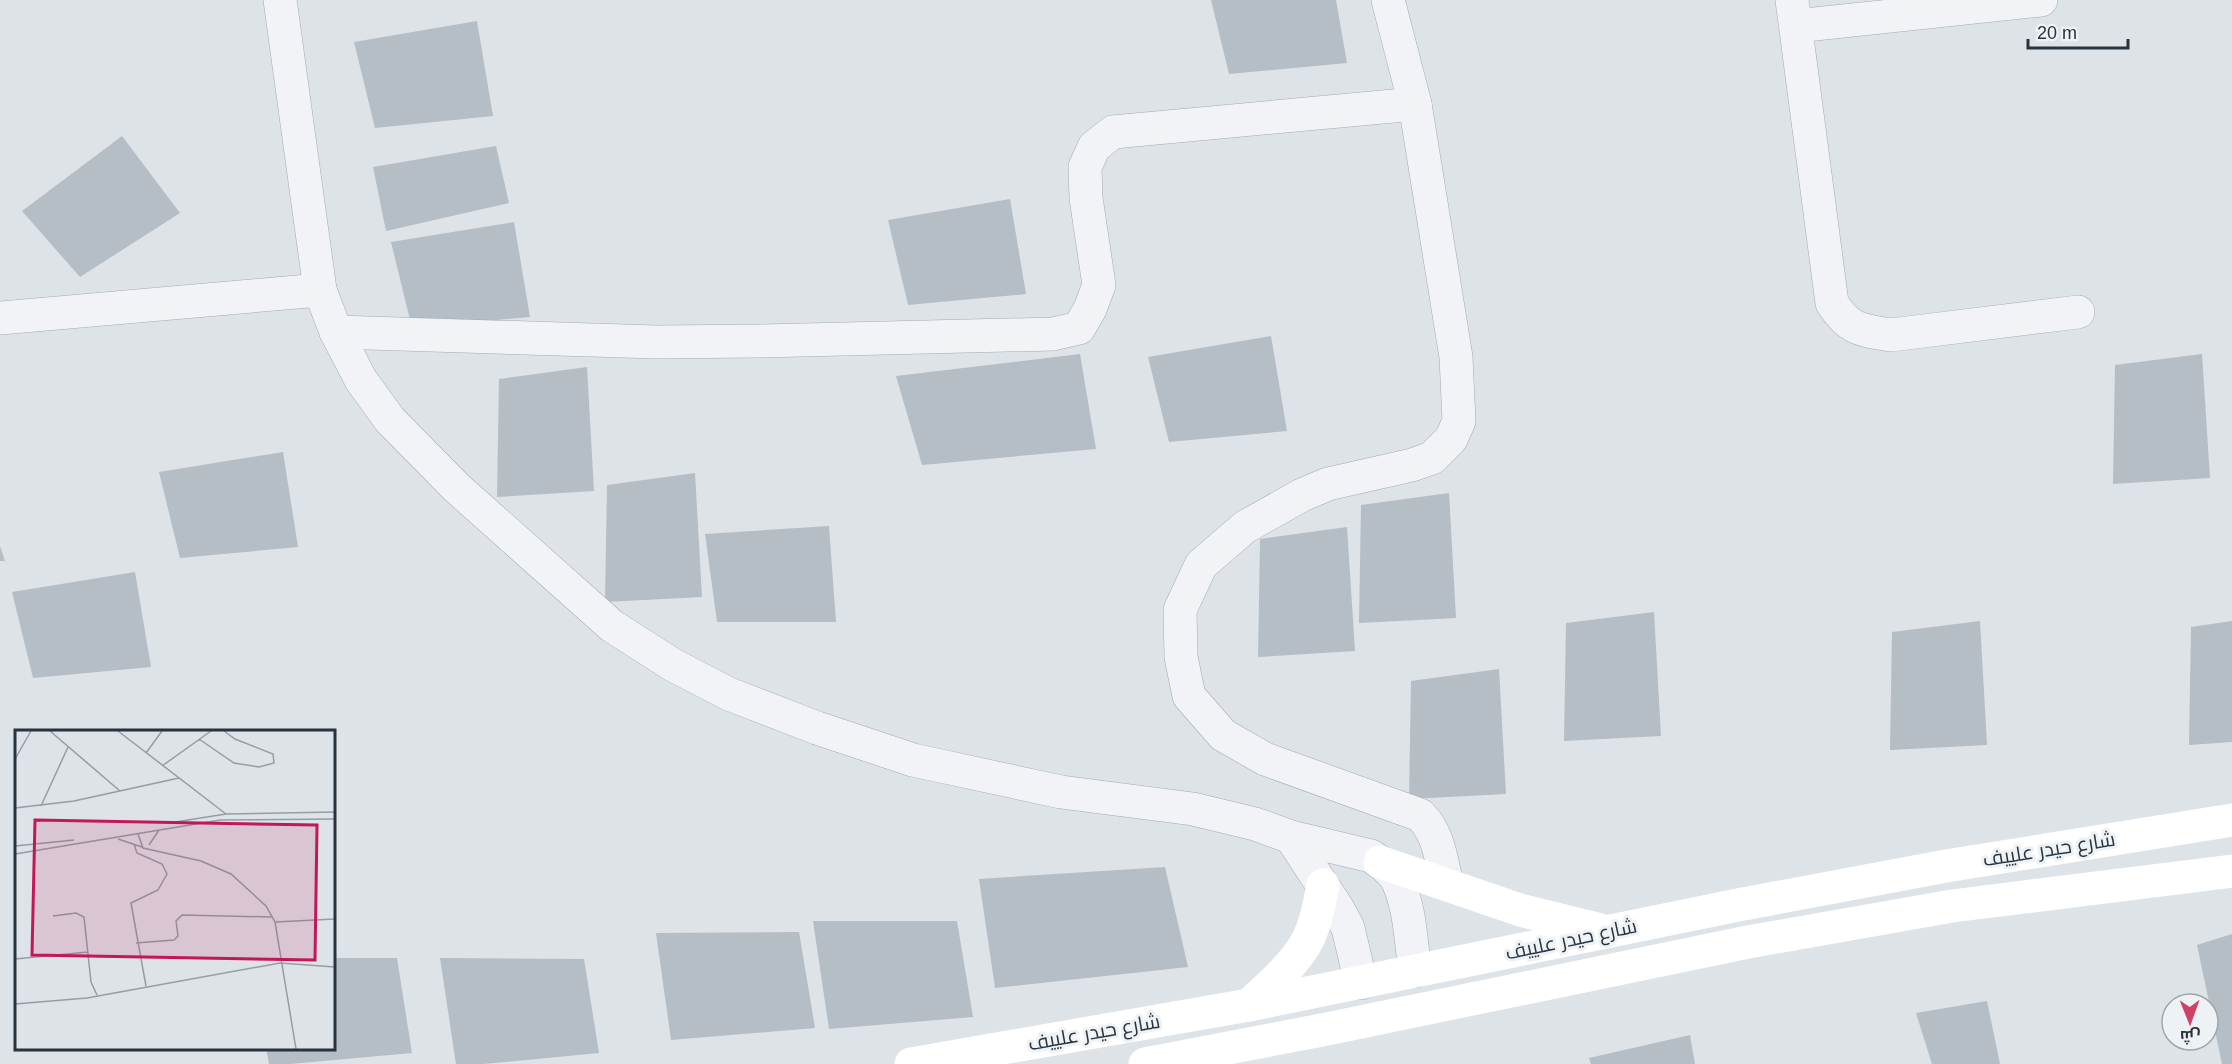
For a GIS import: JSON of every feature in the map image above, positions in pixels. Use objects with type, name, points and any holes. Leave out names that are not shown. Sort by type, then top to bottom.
[{"type":"main road","name":"شارع حيدر علييف","points":[[911,1064],[1249,1005],[1946,866],[2232,820]]},
{"type":"main road","points":[[1380,862],[1520,910],[1608,932]]},
{"type":"main road","name":"شارع حيدر علييف","points":[[1145,1064],[1328,1029],[1770,938],[1952,906],[2232,871]]},
{"type":"main road","points":[[1249,1005],[1281,974],[1306,943],[1319,908],[1323,885]]},
{"type":"street","points":[[280,0],[320,290],[336,332],[361,380],[390,420],[457,488],[612,626],[682,670],[740,698],[816,728],[913,760],[1061,792],[1193,808],[1255,824],[1291,837],[1359,852],[1380,862],[1397,879],[1401,890],[1415,971]]},
{"type":"street","points":[[1388,0],[1415,104],[1456,357],[1460,420],[1451,439],[1432,458],[1412,465],[1328,484],[1245,527],[1201,565],[1180,610],[1181,657],[1189,696],[1223,735],[1264,759],[1420,815],[1434,833],[1447,884]]},
{"type":"street","points":[[2041,0],[1794,13],[1832,303],[1842,319],[1862,331],[1891,335],[2078,312]]},
{"type":"street","points":[[336,332],[656,342],[761,342],[1053,334],[1079,328],[1090,309],[1099,285],[1086,198],[1085,167],[1094,147],[1113,132],[1415,104]]},
{"type":"street","points":[[0,318],[320,290]]},
{"type":"street","points":[[1291,837],[1348,928],[1361,983]]},
{"type":"building","points":[[1211,0],[1336,0],[1347,63],[1229,74]]},
{"type":"building","points":[[477,21],[493,116],[375,128],[354,42]]},
{"type":"building","points":[[122,136],[180,213],[80,277],[22,211]]},
{"type":"building","points":[[496,146],[509,203],[386,231],[373,167]]},
{"type":"building","points":[[1010,199],[1026,294],[908,305],[888,220]]},
{"type":"building","points":[[514,222],[530,317],[412,328],[391,242]]},
{"type":"building","points":[[1271,336],[1287,431],[1169,442],[1148,357]]},
{"type":"building","points":[[1080,354],[1096,449],[922,465],[896,376]]},
{"type":"building","points":[[2202,354],[2210,478],[2113,484],[2115,365]]},
{"type":"building","points":[[587,367],[594,491],[497,497],[499,379]]},
{"type":"building","points":[[283,452],[298,547],[180,558],[159,472]]},
{"type":"building","points":[[695,473],[702,597],[605,602],[607,485]]},
{"type":"building","points":[[1449,493],[1456,618],[1359,623],[1361,505]]},
{"type":"building","points":[[829,526],[836,622],[717,622],[705,534]]},
{"type":"building","points":[[1347,527],[1355,651],[1258,657],[1260,539]]},
{"type":"building","points":[[0,546],[5,561],[0,561]]},
{"type":"building","points":[[135,572],[151,667],[33,678],[12,592]]},
{"type":"building","points":[[1654,612],[1661,736],[1564,741],[1566,623]]},
{"type":"building","points":[[1980,621],[1987,745],[1890,750],[1892,632]]},
{"type":"building","points":[[2232,621],[2232,742],[2189,745],[2191,627]]},
{"type":"building","points":[[1499,669],[1506,794],[1409,799],[1411,681]]},
{"type":"building","points":[[1165,867],[1188,967],[995,988],[979,879]]},
{"type":"building","points":[[813,921],[957,921],[973,1017],[829,1029]]},
{"type":"building","points":[[799,932],[815,1028],[671,1040],[656,933]]},
{"type":"building","points":[[2232,934],[2232,1064],[2222,1064],[2219,1052],[2220,992],[2207,992],[2197,945]]},
{"type":"building","points":[[334,958],[397,958],[412,1053],[269,1064],[266,1049],[334,1049]]},
{"type":"building","points":[[440,958],[584,959],[599,1053],[483,1064],[456,1064]]},
{"type":"building","points":[[1987,1001],[2000,1064],[1932,1064],[1916,1013]]},
{"type":"building","points":[[1690,1035],[1695,1064],[1591,1064],[1589,1058]]}]
